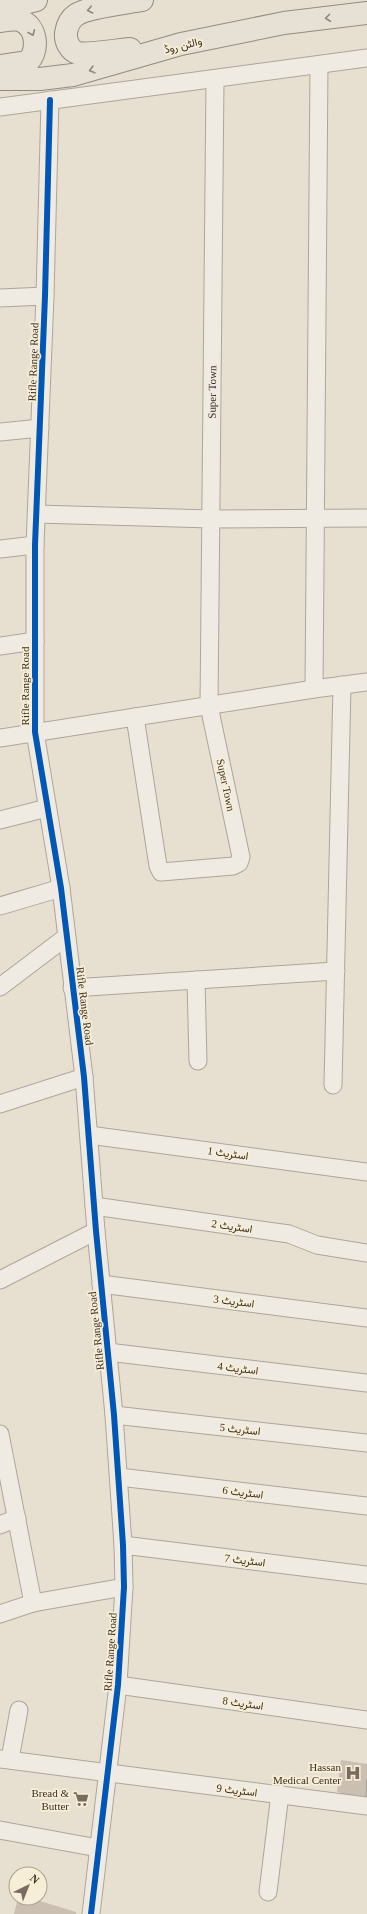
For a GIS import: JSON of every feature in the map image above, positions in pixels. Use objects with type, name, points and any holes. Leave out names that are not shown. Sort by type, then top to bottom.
[{"type":"main road","points":[[0,10],[36,0]]},
{"type":"main road","points":[[142,0],[85,11],[76,15],[70,21],[65,36],[69,47],[79,53],[181,44]]},
{"type":"main road","name":"والٹن روڈ","points":[[0,79],[40,79],[73,75],[181,44],[284,23],[367,13]]},
{"type":"main road","points":[[0,21],[11,19],[21,20],[28,25],[35,42],[32,57],[28,62],[0,66]]},
{"type":"street","points":[[0,107],[367,58]]},
{"type":"street","points":[[314,688],[319,65]]},
{"type":"street","name":"Super Town","points":[[135,717],[158,866],[162,872],[233,866],[239,863],[241,857],[209,706],[215,79]]},
{"type":"street","name":"Rifle Range Road","points":[[50,100],[45,296],[35,546],[35,732],[61,888],[84,1077],[96,1231],[119,1477],[124,1587],[118,1685],[91,1914]]},
{"type":"street","points":[[0,298],[45,296]]},
{"type":"street","points":[[0,432],[40,428]]},
{"type":"street","points":[[37,514],[211,519],[367,518]]},
{"type":"street","points":[[0,549],[35,546]]},
{"type":"street","points":[[0,646],[35,641]]},
{"type":"street","points":[[0,738],[209,706],[314,688],[367,682]]},
{"type":"street","points":[[333,1085],[342,684]]},
{"type":"street","points":[[0,820],[47,808]]},
{"type":"street","points":[[0,906],[61,888]]},
{"type":"street","points":[[0,987],[66,937]]},
{"type":"street","points":[[72,988],[336,971]]},
{"type":"street","points":[[196,980],[198,1061]]},
{"type":"street","points":[[0,1104],[84,1077]]},
{"type":"street","name":"اسٹریٹ 1","points":[[89,1135],[367,1172]]},
{"type":"street","name":"اسٹریٹ 2","points":[[94,1206],[289,1234],[317,1245],[367,1253]]},
{"type":"street","points":[[0,1280],[96,1231]]},
{"type":"street","name":"اسٹریٹ 3","points":[[101,1284],[367,1318]]},
{"type":"street","name":"اسٹریٹ 4","points":[[108,1352],[367,1384]]},
{"type":"street","name":"اسٹریٹ 5","points":[[114,1415],[367,1443]]},
{"type":"street","points":[[0,1434],[33,1603]]},
{"type":"street","name":"اسٹریٹ 6","points":[[119,1477],[367,1506]]},
{"type":"street","points":[[0,1524],[17,1518]]},
{"type":"street","name":"اسٹریٹ 7","points":[[123,1545],[367,1575]]},
{"type":"street","points":[[0,1614],[33,1603],[124,1587]]},
{"type":"street","name":"اسٹریٹ 8","points":[[118,1685],[367,1720]]},
{"type":"street","points":[[5,1759],[19,1710]]},
{"type":"street","name":"اسٹریٹ 9","points":[[5,1759],[108,1774],[280,1794],[367,1806]]},
{"type":"street","points":[[268,1892],[280,1794]]},
{"type":"street","points":[[0,1830],[98,1848]]},
{"type":"building","name":"Hassan Medical Center","points":[[341,1760],[367,1764],[365,1797],[337,1792]]},
{"type":"building","points":[[48,1903],[76,1912],[76,1914],[14,1914],[16,1906],[48,1906]]},
{"type":"cycle path","points":[[50,100],[45,296],[35,545],[35,732],[61,888],[84,1077],[96,1231],[114,1415],[123,1545],[124,1587],[118,1685],[91,1914]]},
{"type":"place","name":"Hassan Medical Center","points":[[353,1773]]},
{"type":"place","name":"Bread & Butter","points":[[81,1799]]}]
